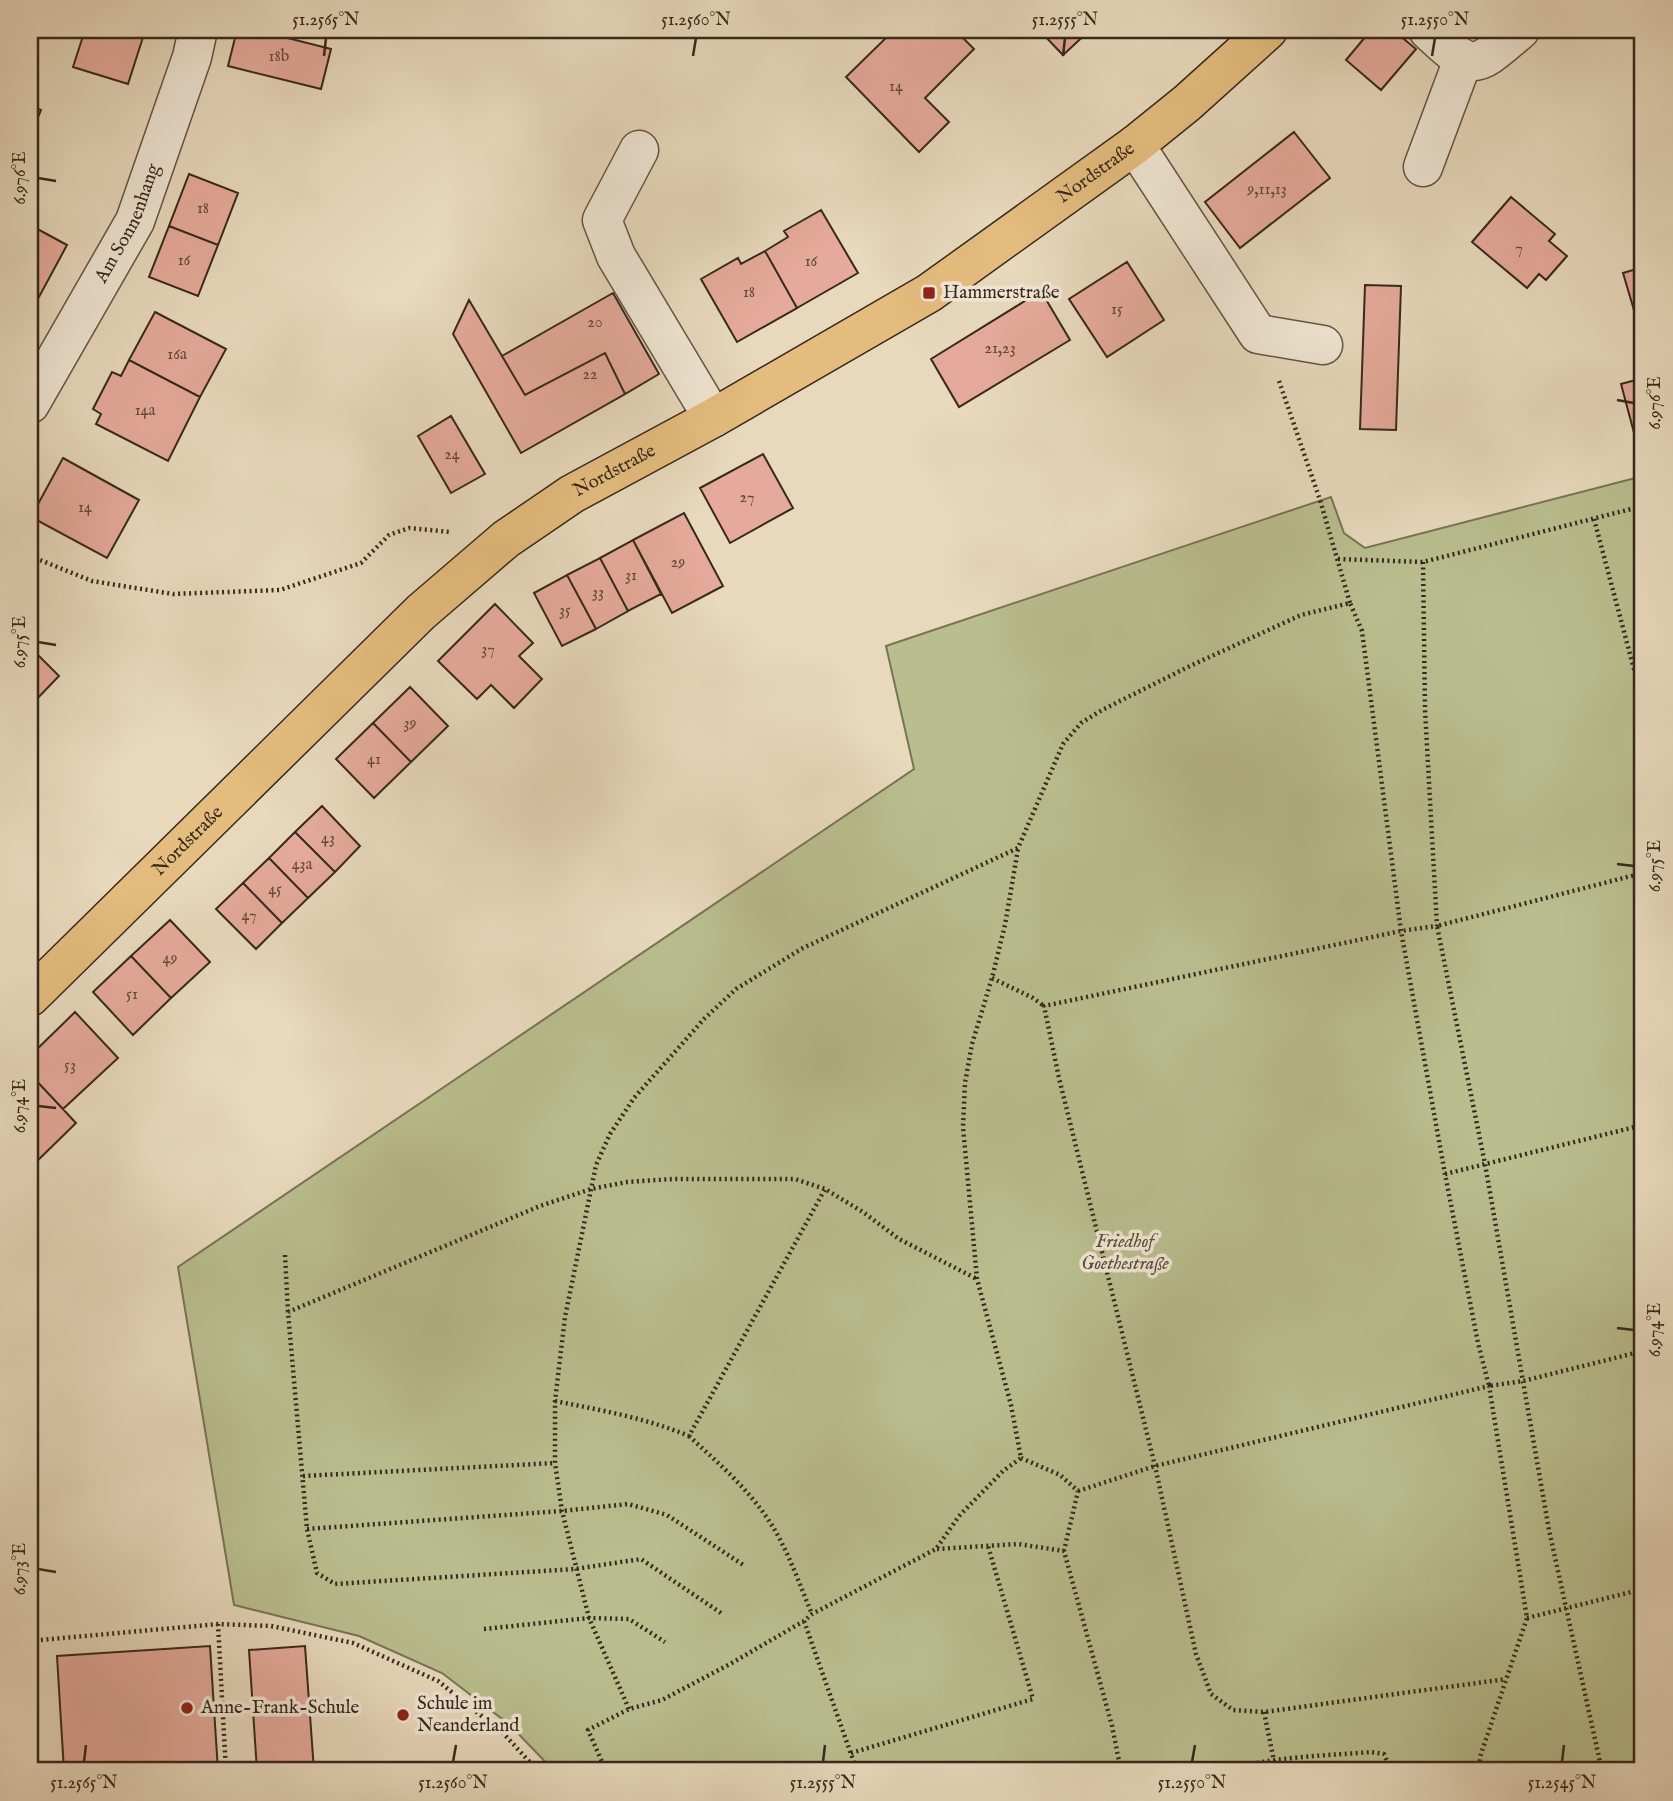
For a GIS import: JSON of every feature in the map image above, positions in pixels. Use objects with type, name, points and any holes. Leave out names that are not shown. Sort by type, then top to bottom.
[{"type":"main road","name":"Nordstraße","points":[[30,996],[421,612],[506,538],[572,494],[713,418],[929,293],[1135,145],[1187,103],[1268,30]]},
{"type":"street","name":"Am Sonnenhang","points":[[30,404],[135,221],[192,57],[198,30]]},
{"type":"street","points":[[1428,30],[1462,60],[1480,61],[1520,30]]},
{"type":"street","points":[[1423,167],[1462,60]]},
{"type":"street","points":[[1135,145],[1258,334],[1323,345]]},
{"type":"street","points":[[639,150],[602,220],[616,256],[713,418]]},
{"type":"path","points":[[1258,334],[1270,354],[1339,559],[1350,603],[1362,632],[1401,931],[1445,1174],[1489,1386],[1527,1618],[1481,1754],[1478,1771]]},
{"type":"path","points":[[1339,559],[1423,562],[1643,506]]},
{"type":"path","points":[[1594,519],[1643,703]]},
{"type":"path","points":[[30,556],[92,580],[173,594],[280,590],[361,563],[389,535],[409,528],[506,538]]},
{"type":"path","points":[[1423,562],[1425,709],[1437,926],[1485,1164],[1565,1610],[1602,1771]]},
{"type":"path","points":[[1021,1458],[1011,1405],[977,1279],[963,1127],[965,1083],[972,1044],[1005,925],[1018,848],[1063,744],[1081,723],[1190,666],[1301,615],[1350,603]]},
{"type":"path","points":[[629,1709],[589,1618],[562,1511],[555,1463],[555,1401],[565,1317],[596,1165],[610,1134],[634,1098],[704,1019],[736,989],[803,948],[1018,848]]},
{"type":"path","points":[[1044,1006],[1401,931],[1437,926],[1643,873]]},
{"type":"path","points":[[992,978],[1044,1006],[1155,1466],[1196,1654],[1211,1694],[1233,1710],[1264,1712],[1506,1679]]},
{"type":"path","points":[[1445,1174],[1643,1125]]},
{"type":"path","points":[[288,1312],[540,1206],[591,1189],[627,1182],[672,1179],[795,1179],[825,1189],[863,1212],[899,1239],[977,1279]]},
{"type":"path","points":[[689,1436],[825,1189]]},
{"type":"path","points":[[285,1255],[307,1529],[317,1573],[335,1584],[575,1569],[642,1559],[721,1614]]},
{"type":"path","points":[[1078,1491],[1155,1466],[1643,1352]]},
{"type":"path","points":[[555,1401],[609,1411],[689,1436],[725,1469],[765,1515],[786,1551],[812,1614]]},
{"type":"path","points":[[1021,1458],[1060,1475],[1078,1491]]},
{"type":"path","points":[[936,1549],[959,1516],[1003,1471],[1021,1458]]},
{"type":"path","points":[[303,1476],[555,1463]]},
{"type":"path","points":[[1078,1491],[1065,1551],[1112,1726],[1121,1771]]},
{"type":"path","points":[[307,1529],[628,1504],[667,1516],[745,1566]]},
{"type":"path","points":[[606,1771],[588,1730],[629,1709],[662,1700],[730,1664],[812,1614],[936,1549],[1018,1544],[1065,1551]]},
{"type":"path","points":[[851,1753],[1033,1699],[988,1546]]},
{"type":"path","points":[[1527,1618],[1643,1589]]},
{"type":"path","points":[[484,1629],[589,1618],[629,1619],[665,1642]]},
{"type":"path","points":[[804,1620],[857,1771]]},
{"type":"path","points":[[30,1641],[218,1624],[271,1626],[353,1643],[438,1681],[503,1733],[538,1771]]},
{"type":"path","points":[[218,1624],[226,1771]]},
{"type":"path","points":[[1264,1712],[1276,1771]]},
{"type":"path","points":[[1231,1771],[1274,1761],[1371,1752],[1384,1754],[1391,1771]]},
{"type":"green space","name":"Friedhof Goethestraße","points":[[1643,476],[1643,1771],[554,1771],[510,1725],[442,1673],[359,1636],[234,1605],[178,1267],[914,769],[886,646],[1331,497],[1344,533],[1365,548]]},
{"type":"building","points":[[72,30],[145,31],[128,84],[73,67],[83,36],[71,33]]},
{"type":"building","points":[[237,30],[256,30],[331,49],[321,89],[228,66]]},
{"type":"building","points":[[894,30],[955,30],[974,49],[925,98],[949,122],[919,152],[846,77]]},
{"type":"building","points":[[1039,30],[1090,30],[1063,55]]},
{"type":"building","points":[[1371,30],[1393,30],[1416,49],[1381,90],[1346,60]]},
{"type":"building","points":[[30,105],[41,110],[30,137]]},
{"type":"building","points":[[1294,132],[1330,178],[1240,248],[1205,202]]},
{"type":"building","points":[[189,174],[238,193],[218,245],[169,226]]},
{"type":"building","points":[[1511,197],[1555,234],[1549,241],[1567,256],[1546,280],[1539,274],[1527,288],[1472,242]]},
{"type":"building","points":[[821,210],[858,273],[797,308],[765,251],[788,237],[784,231]]},
{"type":"building","points":[[30,225],[67,245],[39,297],[30,292]]},
{"type":"building","points":[[169,226],[218,245],[198,296],[149,277]]},
{"type":"building","points":[[765,251],[797,308],[737,342],[701,279],[738,258],[741,264]]},
{"type":"building","points":[[1127,262],[1164,320],[1107,357],[1069,299]]},
{"type":"building","points":[[1643,267],[1643,326],[1639,327],[1623,273]]},
{"type":"building","points":[[1365,285],[1401,286],[1396,430],[1360,429]]},
{"type":"building","points":[[1041,291],[1070,340],[959,407],[931,359]]},
{"type":"building","points":[[613,293],[659,374],[625,394],[605,353],[525,395],[502,356]]},
{"type":"building","points":[[469,300],[525,395],[605,353],[625,394],[521,453],[453,334]]},
{"type":"building","points":[[155,312],[226,349],[200,397],[129,360]]},
{"type":"building","points":[[129,360],[200,397],[168,461],[96,424],[101,414],[93,409],[112,372],[121,376]]},
{"type":"building","points":[[1643,378],[1643,458],[1641,459],[1621,384]]},
{"type":"building","points":[[451,416],[485,474],[451,493],[418,436]]},
{"type":"building","points":[[763,454],[793,508],[730,543],[700,488]]},
{"type":"building","points":[[63,458],[139,500],[107,558],[31,517]]},
{"type":"building","points":[[684,513],[723,586],[672,613],[633,540]]},
{"type":"building","points":[[633,540],[661,594],[628,611],[600,558]]},
{"type":"building","points":[[600,558],[628,611],[596,629],[567,575]]},
{"type":"building","points":[[567,575],[596,629],[562,646],[534,593]]},
{"type":"building","points":[[495,604],[533,643],[519,656],[542,679],[514,708],[491,685],[477,699],[438,661]]},
{"type":"building","points":[[30,647],[59,676],[31,705],[30,704]]},
{"type":"building","points":[[410,687],[448,726],[411,762],[373,723]]},
{"type":"building","points":[[373,723],[411,762],[374,798],[336,759]]},
{"type":"building","points":[[322,806],[360,846],[335,872],[295,832]]},
{"type":"building","points":[[295,832],[335,872],[308,898],[269,858]]},
{"type":"building","points":[[269,858],[308,898],[282,923],[243,883]]},
{"type":"building","points":[[243,883],[282,923],[256,949],[216,909]]},
{"type":"building","points":[[170,920],[210,962],[171,998],[131,956]]},
{"type":"building","points":[[131,956],[171,998],[133,1035],[93,992]]},
{"type":"building","points":[[75,1012],[118,1058],[63,1109],[30,1074],[30,1056]]},
{"type":"building","points":[[30,1074],[76,1123],[30,1168]]},
{"type":"building","points":[[210,1646],[218,1771],[64,1771],[57,1656]]},
{"type":"building","points":[[305,1646],[314,1771],[257,1771],[249,1650]]},
{"type":"place","name":"Hammerstraße","points":[[929,293]]},
{"type":"place","name":"Anne-Frank-Schule","points":[[187,1708]]},
{"type":"place","name":"Schule im Neanderland","points":[[403,1715]]}]
